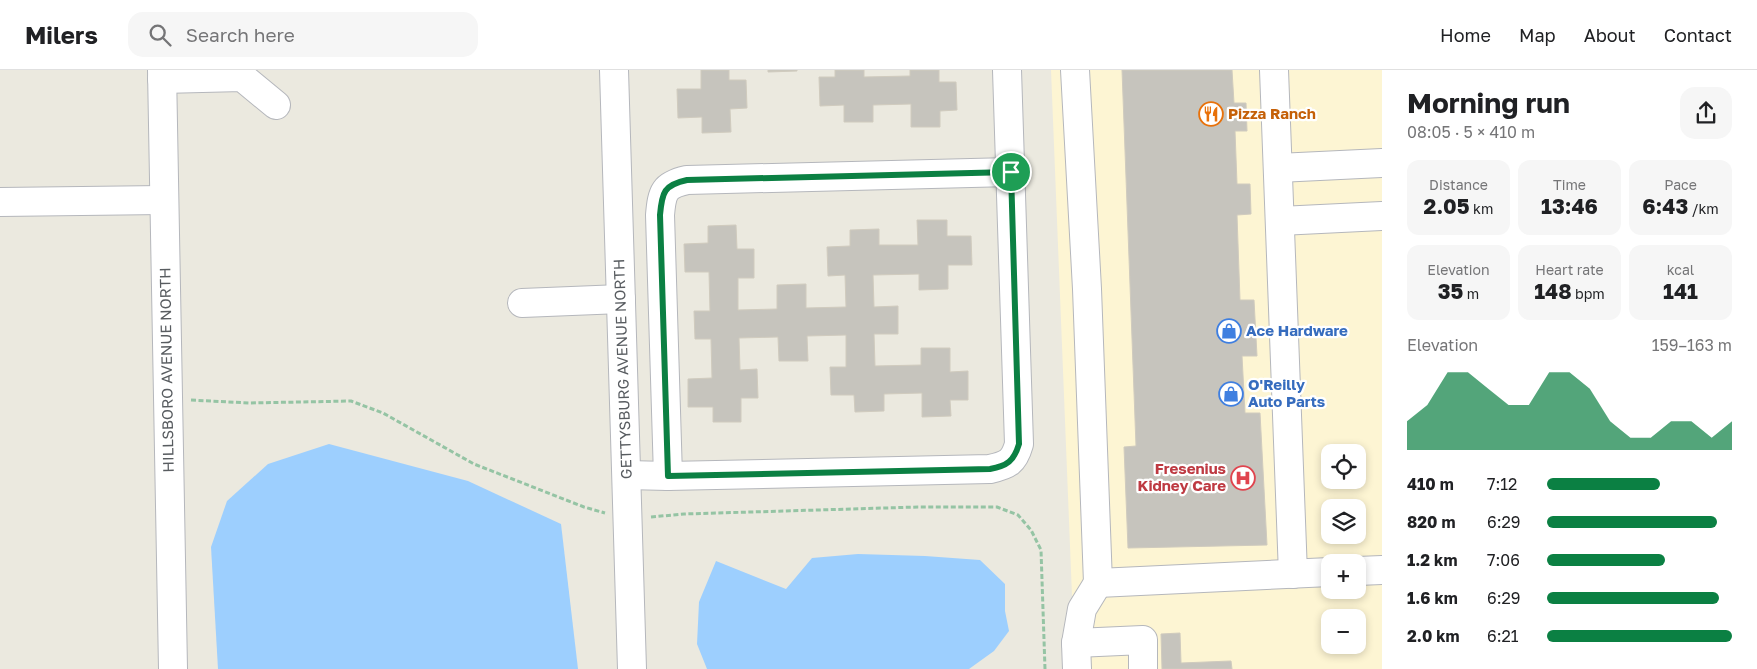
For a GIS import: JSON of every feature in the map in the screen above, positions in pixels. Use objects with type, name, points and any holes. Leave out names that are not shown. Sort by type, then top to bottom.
[{"type":"street","name":"GETTYSBURG AVENUE NORTH","points":[[614,70],[632,669]]},
{"type":"street","points":[[627,475],[668,476],[990,469],[1012,461],[1019,444],[1007,70]]},
{"type":"street","points":[[1075,70],[1087,289],[1098,583],[1082,609],[1076,656],[1143,640],[1143,664]]},
{"type":"street","points":[[1274,70],[1294,574]]},
{"type":"street","points":[[162,74],[242,77],[276,105]]},
{"type":"street","name":"HILLSBORO AVENUE NORTH","points":[[162,74],[173,669]]},
{"type":"street","points":[[1278,168],[1382,163]]},
{"type":"street","points":[[668,476],[660,215],[661,200],[665,190],[674,182],[687,180],[1011,172]]},
{"type":"street","points":[[0,202],[164,200]]},
{"type":"street","points":[[1280,221],[1382,216]]},
{"type":"street","points":[[522,303],[621,299]]},
{"type":"street","points":[[1366,571],[1382,570]]},
{"type":"street","points":[[1098,583],[1321,572]]},
{"type":"shaded area","points":[[1051,70],[1382,70],[1382,669],[1088,669],[1082,595],[1072,596]]},
{"type":"water","points":[[329,444],[468,481],[561,524],[578,669],[218,669],[211,547],[227,501],[268,464]]},
{"type":"water","points":[[858,554],[980,560],[1005,584],[1005,611],[1009,631],[994,651],[969,669],[707,669],[697,644],[699,602],[716,561],[786,589],[812,558]]},
{"type":"building","points":[[701,70],[729,70],[729,80],[746,80],[747,108],[730,109],[731,132],[702,133],[702,117],[678,118],[677,89],[701,89]]},
{"type":"building","points":[[768,70],[797,70],[797,71],[768,72]]},
{"type":"building","points":[[835,70],[864,70],[864,77],[910,76],[910,70],[939,70],[939,82],[956,82],[957,110],[940,111],[940,127],[911,127],[911,104],[873,105],[873,122],[844,122],[844,105],[820,106],[819,77],[835,77]]},
{"type":"building","points":[[1122,70],[1232,70],[1234,103],[1246,103],[1247,131],[1235,131],[1237,184],[1250,184],[1251,214],[1237,215],[1240,300],[1254,300],[1257,356],[1242,356],[1245,413],[1260,413],[1267,545],[1128,548],[1124,447],[1136,446]]},
{"type":"building","points":[[917,220],[947,220],[947,236],[971,236],[972,265],[948,265],[948,289],[919,290],[919,274],[873,275],[874,307],[898,306],[898,334],[874,334],[875,366],[921,365],[921,348],[950,348],[950,372],[968,371],[968,400],[950,400],[951,416],[922,417],[922,393],[884,394],[884,411],[855,412],[854,395],[831,395],[830,367],[846,367],[846,335],[807,336],[808,361],[779,361],[778,337],[739,338],[740,370],[757,369],[758,398],[741,398],[741,422],[713,422],[713,407],[688,407],[688,379],[712,378],[711,339],[695,339],[694,311],[710,311],[709,272],[685,272],[684,244],[708,243],[708,226],[736,225],[737,249],[754,249],[754,278],[738,278],[738,310],[777,309],[777,285],[806,284],[806,308],[846,307],[845,275],[828,276],[827,247],[850,246],[850,230],[879,229],[879,245],[918,245]]},
{"type":"building","points":[[1180,633],[1181,663],[1231,661],[1232,669],[1162,669],[1161,634]]},
{"type":"place","name":"Pizza Ranch","points":[[1211,114]]},
{"type":"place","name":"Ace Hardware","points":[[1229,331]]},
{"type":"place","name":"O'Reilly Auto Parts","points":[[1231,394]]},
{"type":"place","name":"Fresenius Kidney Care","points":[[1243,478]]},
{"type":"route","points":[[1011,172],[1019,444],[1012,461],[990,469],[668,476],[660,215],[661,200],[665,190],[674,182],[687,180],[1011,172]]}]
